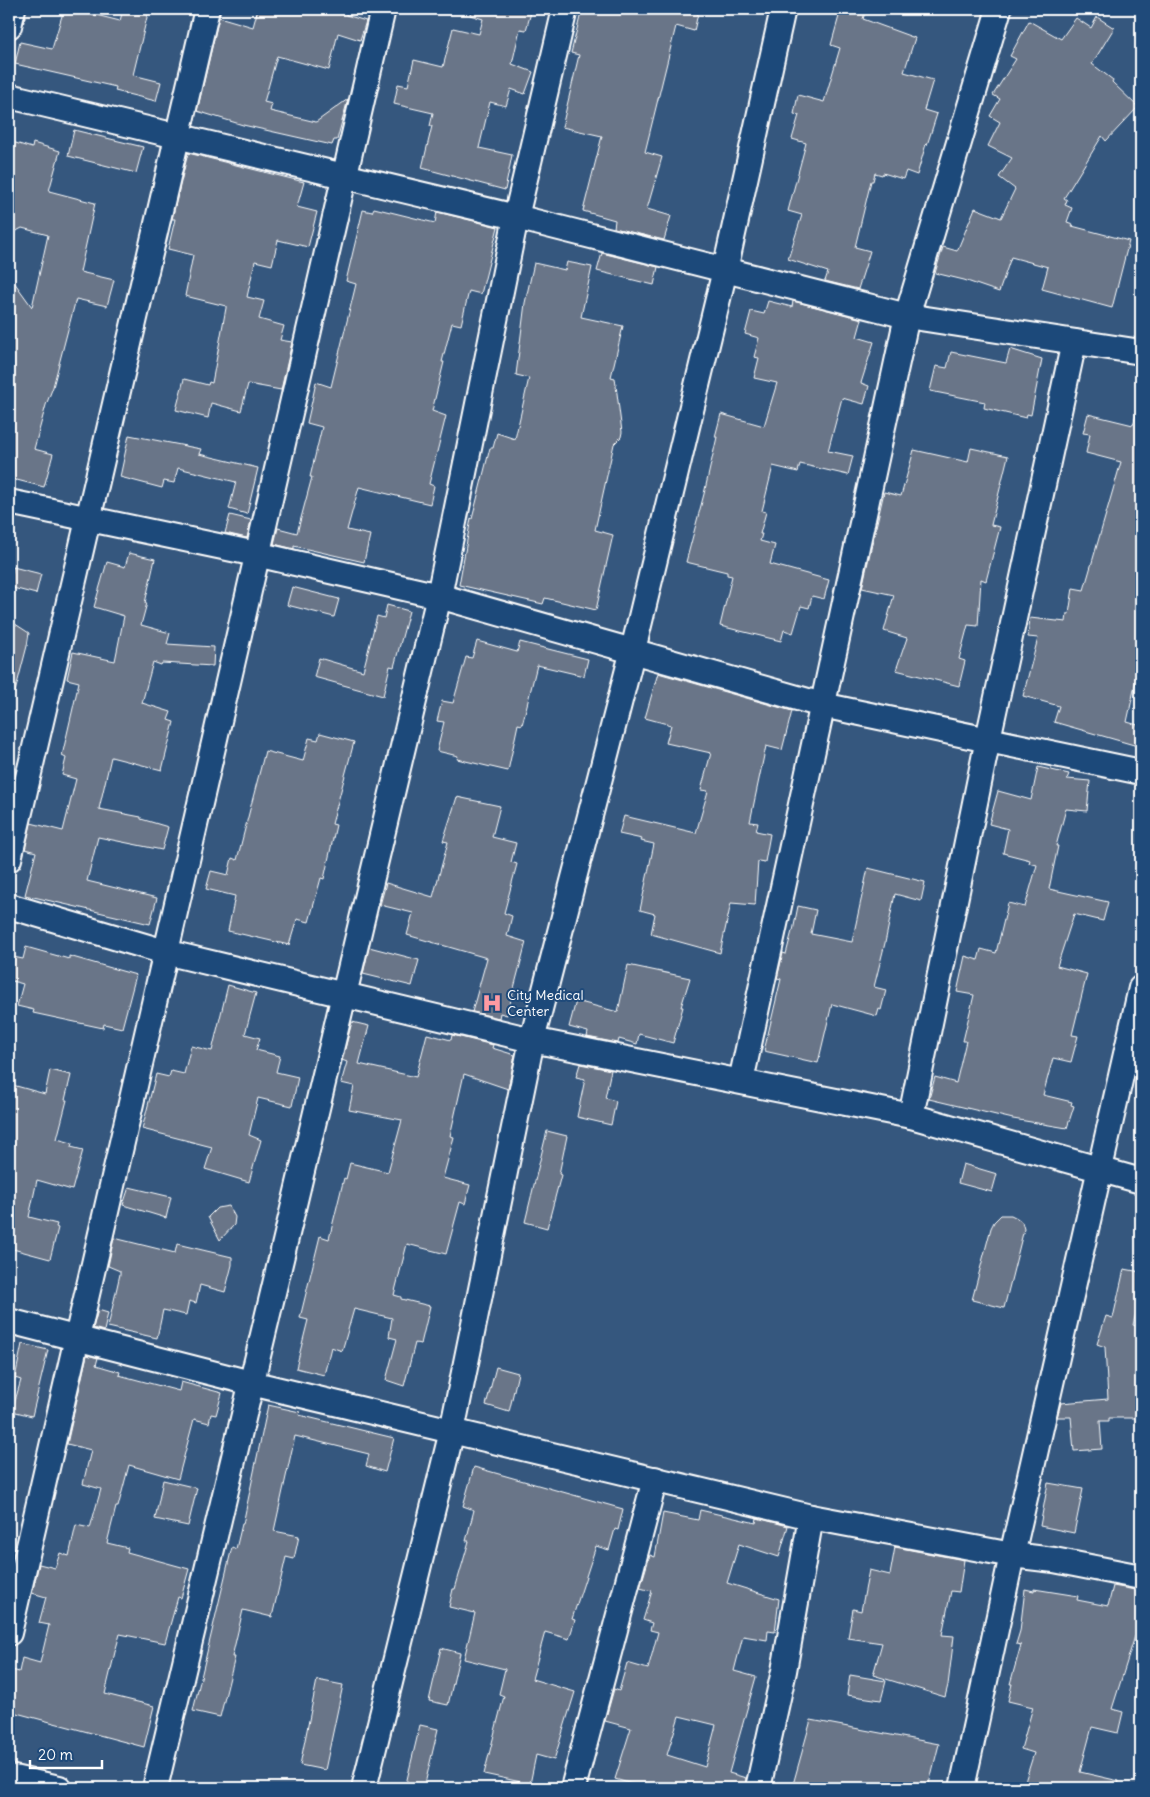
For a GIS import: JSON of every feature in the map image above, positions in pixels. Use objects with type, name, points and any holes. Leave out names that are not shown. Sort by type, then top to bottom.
[{"type":"street","points":[[9,26],[13,9]]},
{"type":"street","points":[[9,859],[207,9]]},
{"type":"street","points":[[9,1633],[343,176],[383,9]]},
{"type":"street","points":[[155,1788],[439,596],[516,217],[564,9]]},
{"type":"street","points":[[364,1788],[452,1431],[532,1040],[633,650],[725,270],[783,9]]},
{"type":"street","points":[[741,1081],[906,316],[999,9]]},
{"type":"street","points":[[9,96],[516,217],[906,316],[1141,352]]},
{"type":"street","points":[[911,1116],[988,739],[1074,342]]},
{"type":"street","points":[[9,502],[256,554],[439,596],[633,650],[822,706],[1141,772]]},
{"type":"street","points":[[9,906],[165,952],[532,1040],[911,1116],[1141,1181]]},
{"type":"street","points":[[962,1788],[1012,1555],[1141,988]]},
{"type":"street","points":[[9,1322],[251,1383],[810,1517],[1141,1577]]},
{"type":"street","points":[[573,1788],[654,1480]]},
{"type":"street","points":[[758,1788],[784,1671],[810,1517]]},
{"type":"street","points":[[9,1777],[59,1788]]},
{"type":"building","points":[[64,9],[72,9],[120,21],[123,9],[149,9],[133,75],[161,82],[156,101],[115,91],[116,87],[15,64],[20,42],[52,49]]},
{"type":"building","points":[[258,9],[347,9],[346,15],[366,21],[360,40],[338,33],[329,70],[277,56],[264,102],[272,104],[270,111],[316,122],[348,99],[337,140],[334,140],[332,145],[243,125],[197,111],[219,17],[253,27]]},
{"type":"building","points":[[471,9],[532,9],[526,30],[520,29],[512,64],[533,72],[525,94],[511,89],[506,106],[490,102],[479,148],[512,155],[505,190],[422,168],[432,126],[430,126],[433,113],[394,104],[398,84],[408,86],[414,60],[443,67],[453,28],[479,34],[483,19],[470,15]]},
{"type":"building","points":[[582,9],[603,13],[604,9],[699,9],[694,31],[676,26],[645,152],[662,157],[647,209],[671,216],[664,240],[614,228],[615,220],[583,211],[602,136],[562,127],[579,55],[571,53]]},
{"type":"building","points":[[841,9],[866,9],[863,19],[915,38],[904,72],[933,80],[924,110],[937,114],[917,175],[906,171],[903,179],[883,173],[882,175],[875,173],[873,181],[871,181],[855,247],[870,251],[858,289],[825,281],[828,272],[788,259],[802,215],[788,211],[806,143],[792,139],[799,115],[794,114],[798,95],[824,102],[840,48],[831,45]]},
{"type":"building","points":[[1097,17],[1114,28],[1092,64],[1113,80],[1112,82],[1138,107],[1106,141],[1102,136],[1064,198],[1067,200],[1065,205],[1072,208],[1067,222],[1073,224],[1072,226],[1129,241],[1112,308],[1042,289],[1048,267],[1011,257],[999,292],[964,280],[935,273],[943,247],[957,251],[975,208],[1001,218],[1015,189],[999,177],[1012,158],[988,146],[1000,122],[990,116],[1000,99],[993,95],[1016,59],[1010,56],[1029,21],[1061,39],[1076,18],[1091,28]]},
{"type":"building","points":[[74,130],[143,147],[136,173],[68,156]]},
{"type":"building","points":[[9,141],[32,148],[33,143],[60,151],[49,191],[95,203],[80,272],[114,280],[107,306],[76,299],[53,387],[34,449],[53,454],[44,487],[9,478],[9,275],[32,307],[48,235],[22,228],[9,235]]},
{"type":"building","points":[[188,153],[304,182],[297,207],[317,212],[308,247],[278,240],[272,265],[255,261],[247,297],[264,301],[259,319],[284,326],[280,340],[292,342],[281,390],[248,384],[241,411],[211,403],[208,418],[176,410],[184,379],[208,385],[209,382],[212,383],[226,308],[226,306],[185,296],[193,255],[168,249],[175,219],[172,219]]},
{"type":"building","points":[[374,208],[435,223],[437,212],[498,227],[481,294],[469,291],[461,325],[452,323],[442,362],[444,362],[432,411],[446,416],[429,484],[434,486],[430,504],[359,487],[347,530],[370,535],[364,562],[294,546],[294,549],[274,544],[278,528],[297,533],[312,477],[310,477],[322,427],[307,423],[316,382],[331,387],[356,284],[346,281],[363,210],[372,212]]},
{"type":"building","points":[[602,253],[658,267],[654,285],[597,271]]},
{"type":"building","points":[[567,262],[592,267],[581,317],[623,326],[611,377],[615,378],[622,432],[621,437],[614,444],[595,530],[613,535],[596,610],[545,598],[543,604],[459,585],[471,518],[490,448],[493,448],[497,433],[515,439],[529,378],[516,375],[525,303],[534,263],[565,270]]},
{"type":"building","points":[[768,301],[792,307],[793,301],[862,319],[857,337],[874,342],[861,383],[869,386],[864,404],[842,398],[828,451],[853,456],[848,475],[800,464],[798,472],[773,466],[762,511],[766,512],[760,534],[762,534],[760,541],[775,545],[770,564],[829,580],[824,599],[812,596],[809,608],[801,606],[793,633],[784,630],[781,641],[720,626],[732,576],[727,575],[727,572],[686,562],[704,494],[721,414],[764,426],[777,383],[754,378],[759,358],[754,357],[759,338],[745,334],[751,311],[764,314]]},
{"type":"building","points":[[1010,349],[1042,359],[1031,415],[1027,414],[1026,418],[984,408],[985,402],[930,391],[936,366],[947,368],[951,352],[1006,363]]},
{"type":"building","points":[[1137,411],[1141,412],[1141,672],[1138,671],[1127,722],[1141,726],[1141,747],[1054,722],[1059,706],[1023,696],[1038,638],[1028,637],[1030,618],[1066,622],[1073,588],[1084,590],[1121,462],[1086,453],[1090,434],[1083,433],[1088,414],[1133,425]]},
{"type":"building","points":[[129,435],[201,449],[199,454],[258,468],[247,514],[229,509],[236,482],[178,468],[174,483],[164,481],[162,488],[120,477]]},
{"type":"building","points":[[971,448],[1008,456],[991,525],[1000,527],[986,581],[981,579],[978,626],[968,625],[959,659],[965,661],[959,686],[896,670],[907,638],[884,631],[894,595],[862,588],[884,492],[901,496],[914,450],[968,462]]},
{"type":"building","points":[[230,515],[251,520],[247,538],[225,533]]},
{"type":"building","points":[[129,553],[155,559],[141,625],[170,633],[167,644],[214,647],[213,666],[162,663],[161,665],[153,662],[142,703],[171,712],[168,720],[174,722],[162,770],[111,757],[99,809],[141,817],[141,819],[168,827],[162,850],[98,837],[87,881],[157,898],[150,924],[25,895],[36,852],[25,849],[31,823],[63,831],[76,779],[62,775],[66,758],[62,756],[79,682],[67,679],[73,652],[115,661],[124,616],[94,607],[107,562],[125,567]]},
{"type":"building","points":[[13,567],[41,574],[36,594],[9,587]]},
{"type":"building","points":[[292,587],[339,599],[334,617],[287,605]]},
{"type":"building","points":[[387,605],[409,611],[394,667],[390,666],[383,696],[314,677],[319,658],[363,671],[377,616],[384,618]]},
{"type":"building","points":[[9,620],[29,633],[15,692],[9,691]]},
{"type":"building","points":[[477,641],[517,652],[520,642],[588,659],[584,676],[537,665],[522,725],[518,724],[508,771],[457,759],[458,756],[437,751],[444,722],[437,721],[442,701],[453,703],[466,657],[472,658]]},
{"type":"building","points":[[658,673],[792,711],[782,750],[766,746],[750,822],[758,823],[756,831],[770,834],[765,862],[758,861],[755,905],[731,903],[720,953],[651,934],[655,914],[640,910],[654,844],[641,841],[642,839],[619,834],[624,816],[696,833],[708,791],[701,790],[711,753],[666,743],[671,725],[645,718]]},
{"type":"building","points":[[320,733],[354,742],[332,824],[336,825],[324,879],[321,878],[309,922],[297,919],[289,945],[228,931],[235,896],[206,889],[211,871],[228,875],[232,858],[237,860],[265,751],[303,761],[309,738],[318,740]]},
{"type":"building","points":[[1038,767],[1069,774],[1067,779],[1090,781],[1087,811],[1066,809],[1056,846],[1058,846],[1049,889],[1108,902],[1103,921],[1074,914],[1057,966],[1087,974],[1072,1035],[1078,1036],[1071,1062],[1053,1058],[1043,1095],[1072,1102],[1071,1105],[1074,1106],[1067,1128],[1013,1119],[929,1099],[935,1077],[956,1083],[966,1041],[963,1041],[974,995],[957,992],[965,956],[978,960],[981,949],[996,953],[1008,903],[1025,907],[1037,865],[1029,863],[1030,860],[1003,853],[1008,829],[989,824],[998,791],[1031,800]]},
{"type":"building","points":[[457,797],[500,806],[492,837],[516,843],[511,862],[517,864],[504,913],[512,916],[507,936],[526,942],[507,1015],[500,1013],[499,1018],[472,1012],[487,958],[407,935],[413,913],[380,905],[386,883],[433,897],[448,842],[443,841]]},
{"type":"building","points":[[868,868],[925,882],[921,901],[895,894],[874,987],[886,990],[881,1010],[879,1009],[877,1016],[832,1004],[818,1063],[764,1051],[781,979],[777,978],[783,953],[786,954],[793,931],[798,906],[816,910],[811,934],[852,942]]},
{"type":"building","points":[[26,947],[69,959],[69,956],[136,975],[122,1028],[104,1024],[103,1028],[33,1013],[34,1010],[17,1006],[23,984],[9,980],[9,972],[13,957],[23,959]]},
{"type":"building","points":[[369,947],[419,960],[412,986],[363,974]]},
{"type":"building","points":[[628,965],[690,978],[673,1043],[639,1034],[637,1044],[619,1039],[618,1043],[587,1037],[588,1032],[569,1027],[576,1001],[618,1012]]},
{"type":"building","points":[[228,985],[256,993],[245,1034],[260,1038],[256,1050],[280,1056],[276,1072],[298,1077],[292,1106],[258,1098],[249,1135],[261,1140],[249,1182],[205,1169],[212,1147],[142,1129],[156,1074],[169,1077],[171,1071],[184,1074],[191,1046],[212,1051]]},
{"type":"building","points":[[352,1022],[369,1026],[359,1064],[416,1077],[427,1034],[451,1040],[452,1035],[493,1045],[492,1048],[515,1055],[508,1089],[464,1074],[450,1136],[454,1137],[443,1178],[470,1185],[465,1204],[460,1202],[446,1254],[407,1244],[394,1295],[401,1297],[401,1299],[430,1306],[421,1344],[415,1343],[404,1386],[386,1380],[397,1339],[389,1337],[392,1318],[354,1309],[342,1351],[331,1347],[324,1375],[296,1368],[308,1320],[300,1318],[320,1236],[329,1239],[344,1178],[346,1179],[350,1163],[388,1172],[402,1120],[349,1110],[354,1086],[341,1083],[347,1062],[342,1060]]},
{"type":"building","points":[[580,1064],[611,1070],[605,1098],[616,1101],[611,1125],[577,1117],[585,1079],[576,1077]]},
{"type":"building","points":[[50,1070],[71,1075],[57,1139],[72,1143],[71,1147],[83,1150],[72,1190],[37,1180],[29,1217],[57,1224],[56,1227],[58,1228],[50,1259],[9,1248],[9,1084],[45,1094]]},
{"type":"building","points":[[547,1131],[567,1136],[559,1174],[561,1175],[547,1228],[525,1222]]},
{"type":"building","points":[[963,1164],[997,1174],[992,1192],[958,1183]]},
{"type":"building","points":[[129,1187],[171,1197],[166,1218],[123,1205]]},
{"type":"building","points":[[229,1206],[235,1217],[234,1225],[220,1240],[208,1217],[217,1208]]},
{"type":"building","points":[[1001,1215],[1011,1215],[1017,1218],[1022,1222],[1024,1229],[1004,1308],[972,1300],[991,1228]]},
{"type":"building","points":[[114,1238],[175,1253],[177,1244],[232,1257],[232,1265],[225,1292],[200,1285],[196,1303],[189,1301],[186,1315],[163,1310],[157,1338],[108,1327],[120,1274],[120,1271],[108,1266]]},
{"type":"building","points":[[1124,1269],[1141,1272],[1141,1293],[1133,1325],[1141,1327],[1141,1418],[1109,1418],[1109,1421],[1100,1421],[1102,1449],[1074,1451],[1071,1417],[1057,1417],[1061,1403],[1108,1399],[1105,1347],[1097,1344],[1106,1316],[1113,1318]]},
{"type":"building","points":[[98,1310],[108,1313],[104,1331],[93,1328]]},
{"type":"building","points":[[22,1344],[48,1350],[32,1416],[12,1411],[21,1380],[15,1378]]},
{"type":"building","points":[[87,1355],[98,1358],[96,1365],[120,1372],[119,1375],[179,1391],[181,1382],[222,1393],[216,1415],[211,1414],[209,1423],[194,1419],[178,1479],[129,1465],[107,1543],[128,1548],[127,1552],[189,1569],[181,1598],[178,1597],[165,1643],[120,1634],[115,1652],[105,1694],[154,1706],[144,1747],[9,1711],[9,1669],[19,1672],[22,1658],[40,1663],[49,1625],[39,1623],[46,1597],[32,1593],[39,1564],[55,1568],[60,1553],[69,1556],[76,1525],[90,1528],[101,1489],[83,1484],[91,1450],[67,1444]]},
{"type":"building","points":[[496,1367],[518,1373],[509,1412],[486,1405]]},
{"type":"building","points":[[268,1405],[300,1412],[299,1415],[394,1438],[385,1472],[366,1466],[369,1454],[295,1436],[274,1531],[299,1536],[294,1559],[286,1557],[272,1617],[243,1610],[232,1657],[235,1657],[220,1717],[193,1711],[232,1547],[236,1549],[243,1524]]},
{"type":"building","points":[[474,1467],[623,1509],[618,1530],[615,1529],[609,1550],[596,1546],[572,1619],[575,1620],[569,1639],[545,1632],[532,1679],[575,1692],[554,1760],[536,1755],[530,1784],[484,1774],[504,1696],[499,1694],[505,1669],[464,1659],[475,1613],[449,1607],[469,1541],[466,1541],[474,1510],[463,1506]]},
{"type":"building","points":[[163,1480],[197,1488],[188,1526],[155,1519]]},
{"type":"building","points":[[1048,1483],[1083,1489],[1074,1533],[1040,1526]]},
{"type":"building","points":[[700,1510],[756,1523],[757,1518],[788,1526],[779,1557],[739,1544],[727,1583],[779,1599],[775,1632],[768,1631],[767,1640],[743,1636],[734,1671],[756,1677],[729,1773],[746,1778],[745,1788],[645,1788],[615,1779],[631,1728],[605,1721],[614,1689],[619,1691],[627,1663],[648,1669],[658,1632],[650,1630],[652,1623],[643,1620],[652,1591],[640,1588],[650,1555],[655,1557],[663,1513],[698,1520]],"holes":[[[679,1716],[716,1725],[705,1767],[667,1755]]]},
{"type":"building","points":[[895,1547],[964,1560],[959,1592],[951,1591],[942,1635],[954,1636],[945,1697],[873,1675],[882,1643],[848,1638],[853,1609],[861,1611],[869,1570],[890,1575]]},
{"type":"building","points":[[1113,1586],[1141,1591],[1141,1637],[1135,1636],[1112,1709],[1123,1712],[1118,1733],[1092,1727],[1080,1772],[1119,1781],[1118,1788],[1023,1788],[1034,1753],[1021,1749],[1033,1707],[1008,1701],[1012,1684],[1010,1684],[1021,1645],[1016,1644],[1020,1631],[1025,1589],[1078,1596],[1077,1600],[1108,1606]]},
{"type":"building","points":[[441,1648],[460,1653],[448,1705],[429,1701]]},
{"type":"building","points":[[850,1675],[886,1681],[881,1700],[847,1695]]},
{"type":"building","points":[[317,1680],[343,1685],[325,1770],[300,1765]]},
{"type":"building","points":[[811,1720],[939,1744],[928,1788],[792,1788]]},
{"type":"building","points":[[420,1725],[438,1729],[424,1788],[405,1788]]},
{"type":"place","name":"City Medical Center","points":[[492,1003]]}]
